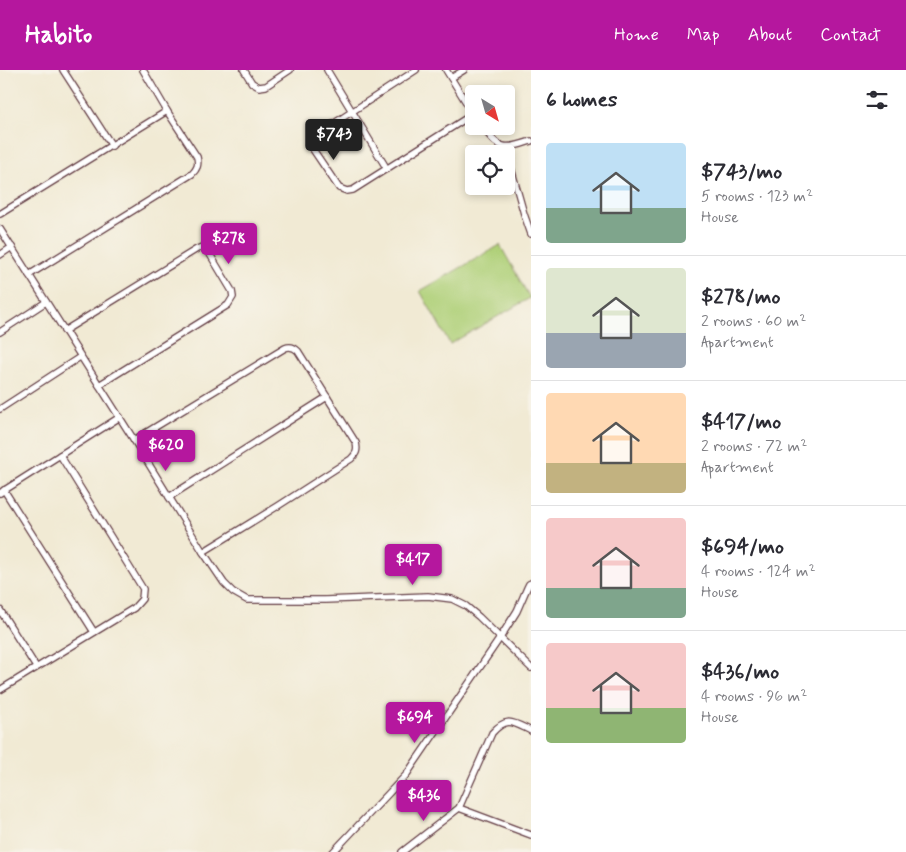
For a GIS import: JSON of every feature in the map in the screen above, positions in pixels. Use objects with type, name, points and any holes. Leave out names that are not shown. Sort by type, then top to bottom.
[{"type":"street","points":[[63,70],[112,146]]},
{"type":"street","points":[[29,275],[192,174],[197,168],[197,157],[143,70]]},
{"type":"street","points":[[244,70],[252,83],[259,87],[266,86],[290,70]]},
{"type":"street","points":[[327,70],[387,169]]},
{"type":"street","points":[[416,70],[316,135],[312,140],[312,148],[340,188],[347,191],[354,190],[465,120]]},
{"type":"street","points":[[446,70],[465,102]]},
{"type":"street","points":[[451,78],[464,70]]},
{"type":"street","points":[[0,214],[167,111]]},
{"type":"street","points":[[488,135],[500,145]]},
{"type":"street","points":[[515,146],[531,141]]},
{"type":"street","points":[[515,182],[531,234]]},
{"type":"street","points":[[0,229],[203,552],[229,589],[248,600],[325,600],[428,596],[452,599],[466,606],[479,617],[531,668]]},
{"type":"street","points":[[0,255],[12,247]]},
{"type":"street","points":[[64,331],[197,249],[202,247],[208,251],[232,291],[233,296],[228,305],[99,385]]},
{"type":"street","points":[[0,332],[46,302]]},
{"type":"street","points":[[134,440],[290,346],[298,351],[356,443],[356,454],[351,459],[203,552]]},
{"type":"street","points":[[0,409],[80,357]]},
{"type":"street","points":[[169,496],[327,397]]},
{"type":"street","points":[[94,632],[2,492],[120,418]]},
{"type":"street","points":[[0,690],[134,608],[142,600],[143,589],[60,455]]},
{"type":"street","points":[[333,852],[407,774],[500,638],[517,611],[531,583]]},
{"type":"street","points":[[1,613],[36,668]]},
{"type":"street","points":[[402,852],[459,808],[492,734],[500,725],[509,722],[531,731]]},
{"type":"street","points":[[459,808],[531,835]]},
{"type":"green space","points":[[500,245],[530,298],[450,344],[420,291]]}]
